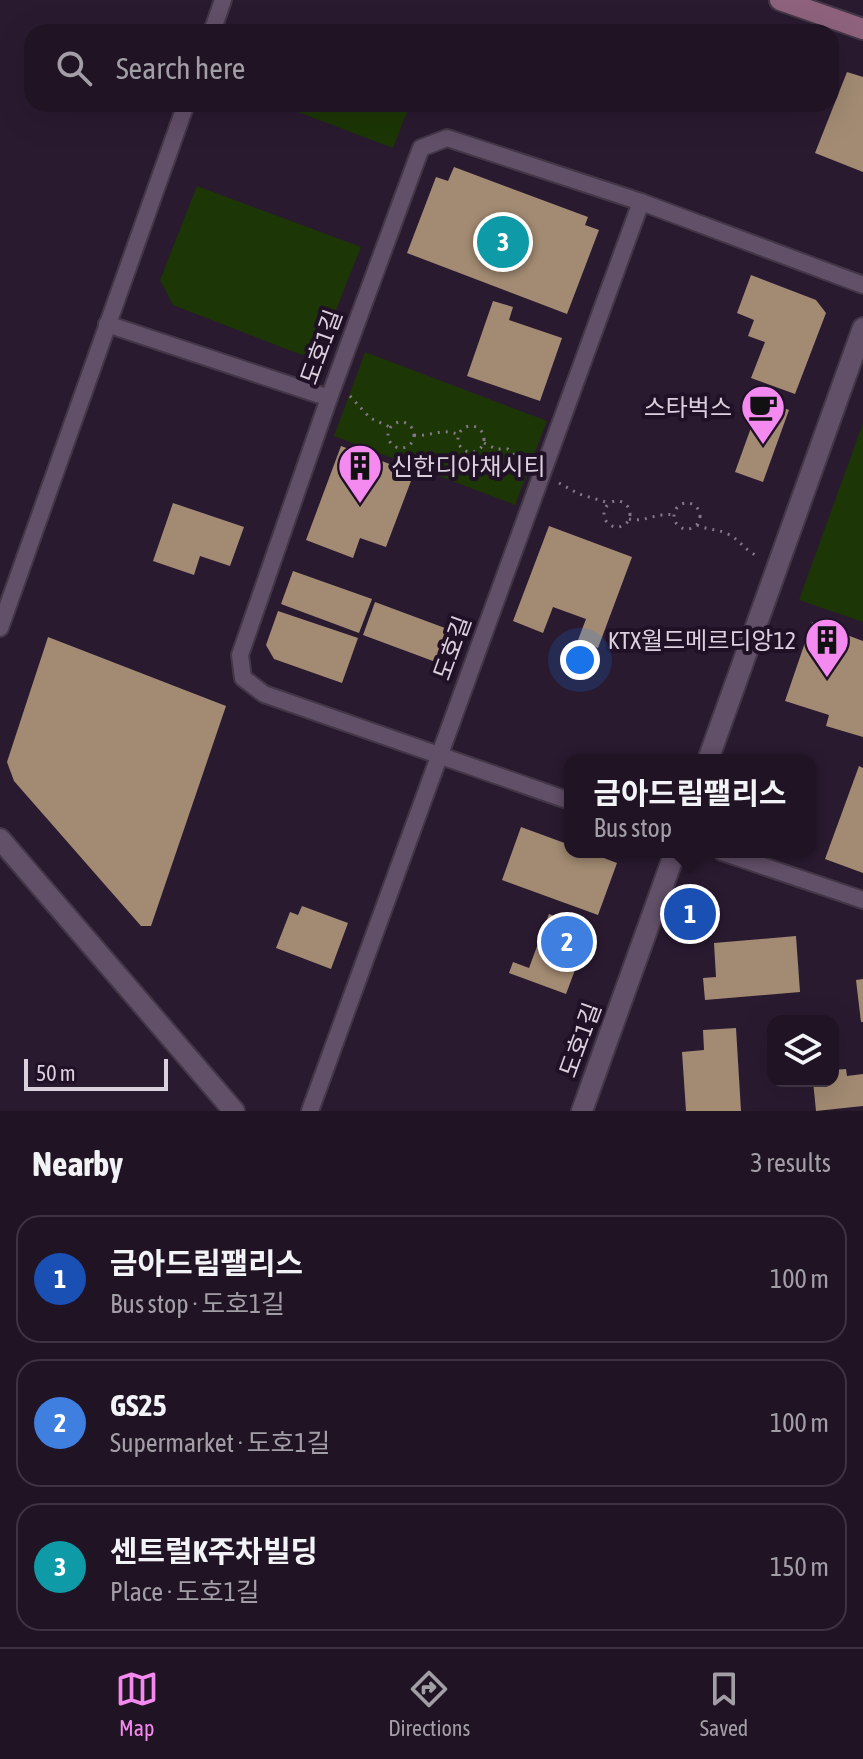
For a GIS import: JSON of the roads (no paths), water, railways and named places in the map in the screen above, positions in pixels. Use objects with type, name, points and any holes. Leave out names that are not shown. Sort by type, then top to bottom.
[{"type":"main road","points":[[780,0],[863,29]]},
{"type":"street","points":[[215,24],[223,0]]},
{"type":"street","points":[[0,628],[183,112]]},
{"type":"street","name":"도호1길","points":[[564,799],[264,694],[243,678],[240,655],[329,398],[421,148],[447,138],[641,202],[863,285]]},
{"type":"street","name":"도호길","points":[[310,1111],[641,202]]},
{"type":"street","points":[[107,324],[329,398]]},
{"type":"street","points":[[710,754],[863,328]]},
{"type":"street","points":[[0,839],[234,1111]]},
{"type":"street","name":"도호1길","points":[[582,1111],[673,858]]},
{"type":"street","points":[[740,858],[863,900]]},
{"type":"place","name":"센트럴K주차빌딩","points":[[503,242]]},
{"type":"place","name":"스타벅스","points":[[763,446]]},
{"type":"place","name":"신한디아채시티","points":[[360,505]]},
{"type":"place","name":"KTX월드메르디앙12","points":[[827,679]]},
{"type":"place","name":"금아드림팰리스","points":[[690,914]]},
{"type":"place","name":"GS25","points":[[567,942]]}]
